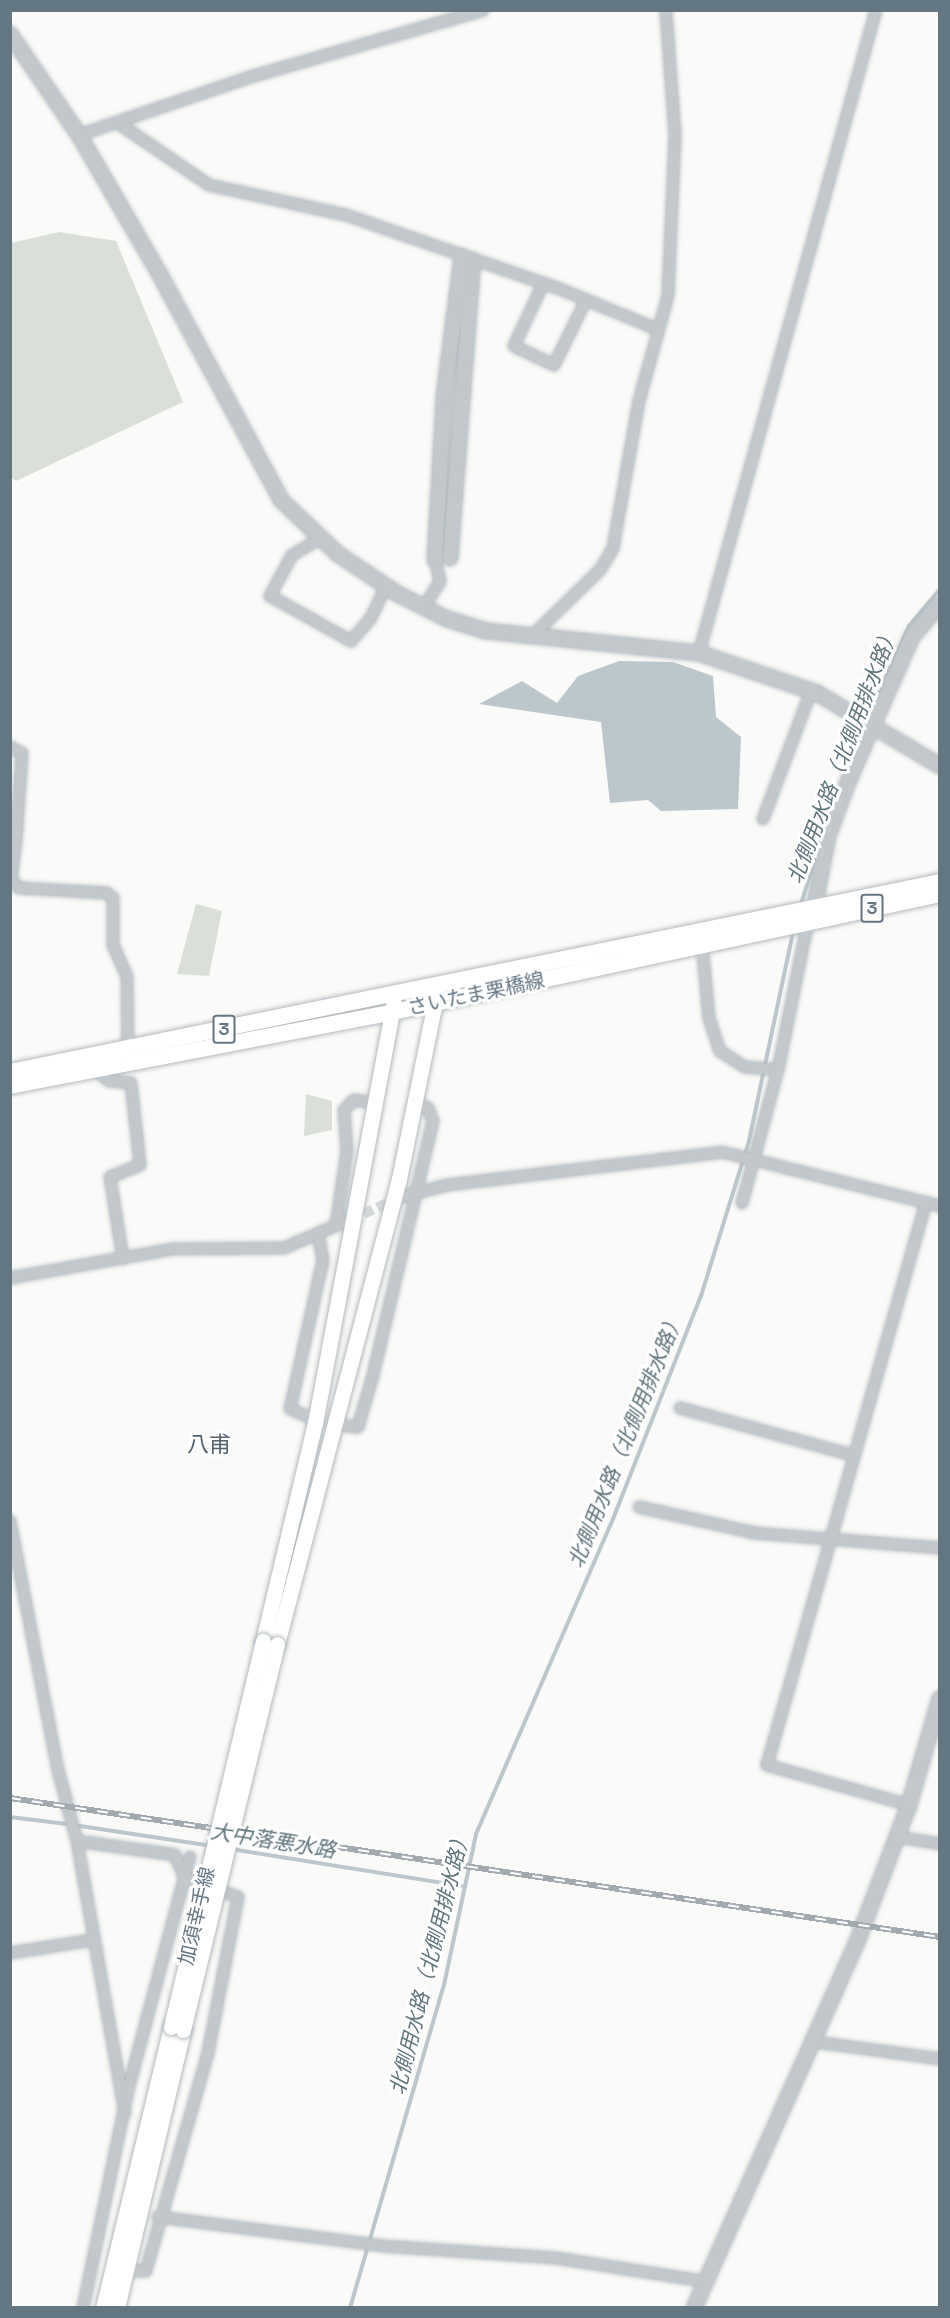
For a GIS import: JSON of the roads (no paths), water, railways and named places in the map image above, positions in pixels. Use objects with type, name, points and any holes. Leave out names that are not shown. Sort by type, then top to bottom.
[{"type":"main road","name":"さいたま栗橋線","points":[[10,1072],[91,1064],[393,1012],[702,944],[939,882]]},
{"type":"main road","name":"さいたま栗橋線","points":[[10,1086],[91,1064],[128,1049],[438,983],[939,894]]},
{"type":"main road","name":"加須幸手線","points":[[103,2307],[177,2028],[270,1643],[332,1424],[416,1104],[437,1002],[438,983]]},
{"type":"main road","name":"加須幸手線","points":[[270,1643],[376,1103],[395,993]]},
{"type":"main road","name":"加須幸手線","points":[[117,2307],[177,2028]]},
{"type":"street","points":[[79,135],[250,77],[484,10]]},
{"type":"street","points":[[531,636],[600,570],[613,548],[639,401],[659,330],[673,261],[673,76],[666,10]]},
{"type":"street","points":[[699,653],[876,10]]},
{"type":"street","points":[[10,34],[79,135],[281,500],[319,538],[386,586],[424,607],[486,631],[699,653],[811,691],[939,766]]},
{"type":"street","points":[[118,123],[209,185],[346,215],[543,284],[659,330]]},
{"type":"street","points":[[424,607],[440,581],[450,558],[467,258]]},
{"type":"street","points":[[440,581],[435,560],[444,397],[467,258]]},
{"type":"street","points":[[543,284],[514,346],[554,365],[586,300]]},
{"type":"street","points":[[319,538],[292,555],[270,596],[351,641],[371,618],[386,586]]},
{"type":"street","points":[[742,1203],[752,1156],[778,1070],[802,917],[828,837],[867,724],[912,637],[939,604]]},
{"type":"street","points":[[763,819],[811,691]]},
{"type":"street","points":[[10,747],[22,753],[11,880],[19,888],[107,893],[113,898],[113,945],[127,977],[128,1049]]},
{"type":"street","points":[[702,944],[709,1018],[720,1051],[745,1067],[778,1070]]},
{"type":"street","points":[[91,1064],[109,1081],[131,1083],[140,1165],[110,1174],[123,1259]]},
{"type":"street","points":[[10,1278],[173,1250],[284,1248],[318,1235],[340,1224],[347,1151],[344,1110],[354,1100],[376,1103]]},
{"type":"street","points":[[332,1424],[358,1427],[433,1121],[428,1108],[416,1104]]},
{"type":"street","points":[[402,1197],[415,1191],[737,1153],[939,1206]]},
{"type":"street","points":[[909,1806],[767,1765],[852,1455],[926,1202]]},
{"type":"street","points":[[315,1420],[290,1409],[323,1260],[318,1235]]},
{"type":"street","points":[[680,1408],[852,1455]]},
{"type":"street","points":[[639,1507],[754,1533],[939,1548]]},
{"type":"street","points":[[10,1521],[15,1571],[77,1841],[92,1940],[125,2113]]},
{"type":"street","points":[[694,2307],[703,2281],[815,2042],[898,1837],[939,1698]]},
{"type":"street","points":[[898,1837],[939,1844]]},
{"type":"street","points":[[77,1841],[175,1855],[185,1878],[238,1897],[196,2103],[158,2217],[146,2271],[126,2271]]},
{"type":"street","points":[[83,2307],[125,2113],[190,1857]]},
{"type":"street","points":[[10,1953],[92,1940]]},
{"type":"street","points":[[815,2042],[939,2059]]},
{"type":"street","points":[[158,2217],[383,2246],[556,2258],[703,2281]]},
{"type":"waterway","name":"北側用水路（北側用排水路）","points":[[868,718],[909,626],[940,589]]},
{"type":"waterway","name":"北側用水路（北側用排水路）","points":[[859,740],[865,725]]},
{"type":"waterway","name":"北側用水路（北側用排水路）","points":[[801,904],[821,840]]},
{"type":"waterway","name":"北側用水路（北側用排水路）","points":[[350,2308],[444,1985],[476,1834],[611,1524],[701,1296],[749,1141],[793,932]]},
{"type":"waterway","name":"大中落悪水路","points":[[10,1817],[67,1824]]},
{"type":"waterway","name":"大中落悪水路","points":[[80,1826],[212,1846]]},
{"type":"waterway","name":"大中落悪水路","points":[[231,1849],[461,1886]]},
{"type":"tunnel","points":[[350,1220],[396,1199]]},
{"type":"railway","points":[[10,1798],[940,1937]]},
{"type":"district","name":"八甫","points":[[209,1445]]}]
